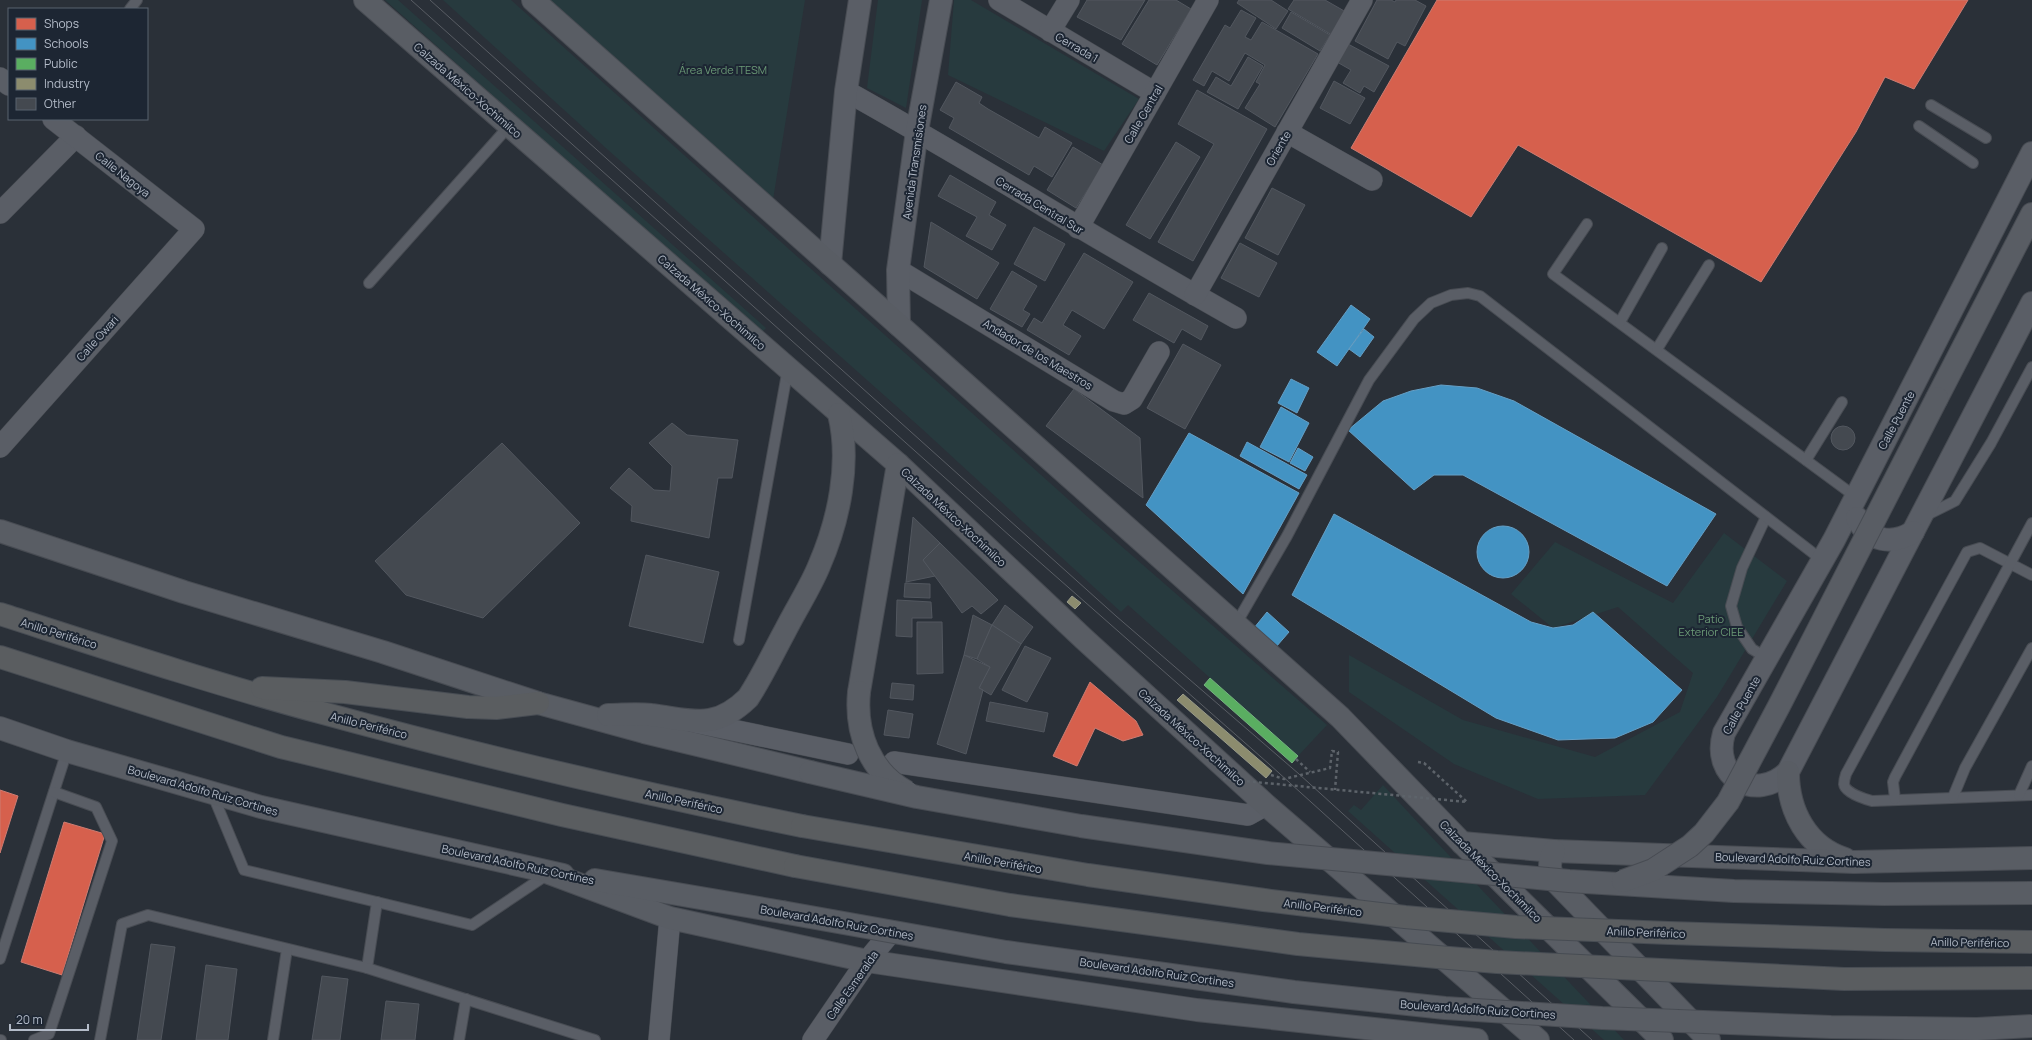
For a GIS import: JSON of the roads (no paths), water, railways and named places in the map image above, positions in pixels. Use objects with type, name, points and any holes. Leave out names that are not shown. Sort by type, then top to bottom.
[{"type":"highway","name":"Anillo Periférico","points":[[0,614],[236,688],[319,712],[561,774],[802,826],[1088,876],[1264,900],[1405,917],[1516,927],[1822,938],[2032,942]]},
{"type":"highway","points":[[0,657],[281,747],[562,815],[795,866],[1017,906],[1298,944],[1497,962],[1844,979],[2032,978]]},
{"type":"highway","points":[[236,688],[345,692],[468,708],[496,708],[538,703]]},
{"type":"main road","name":"Calzada México-Xochimilco","points":[[365,0],[898,464],[1084,639],[1266,805],[1538,1040]]},
{"type":"main road","name":"Calzada México-Xochimilco","points":[[533,0],[1340,717],[1462,843],[1662,1040]]},
{"type":"main road","points":[[1610,884],[1653,870],[1672,860],[1704,833],[1724,807],[1779,706],[2032,214]]},
{"type":"main road","points":[[581,715],[650,715],[692,722],[719,718],[732,712],[748,698],[819,566],[838,505],[843,473],[844,439],[839,414]]},
{"type":"main road","points":[[898,464],[859,692],[859,723],[868,752],[877,766],[889,779],[917,797]]},
{"type":"main road","points":[[0,531],[184,592],[383,652],[538,703],[810,772],[917,797],[1081,826],[1268,853],[1610,884],[1742,891],[1884,894],[2032,893]]},
{"type":"main road","name":"Boulevard Adolfo Ruiz Cortines","points":[[0,728],[67,751],[261,807],[549,873],[892,931],[1006,952],[1270,988],[1445,1008],[1602,1018],[1831,1027],[1978,1029],[2032,1026]]},
{"type":"main road","points":[[1788,772],[1791,801],[1803,827],[1813,839],[1825,849],[1854,862]]},
{"type":"main road","name":"Boulevard Adolfo Ruiz Cortines","points":[[1462,843],[1554,851],[1854,862],[2032,858]]},
{"type":"main road","points":[[1554,851],[1549,865],[1551,874],[1556,882],[1709,1040]]},
{"type":"main road","points":[[549,873],[670,918],[867,961],[1197,1010],[1477,1040]]},
{"type":"main road","points":[[1978,1029],[1998,1040]]},
{"type":"street","points":[[830,264],[846,91],[860,0]]},
{"type":"street","name":"Avenida Transmisiones","points":[[899,325],[898,270],[917,131],[941,0]]},
{"type":"street","name":"Cerrada 1","points":[[999,0],[1050,32],[1155,92]]},
{"type":"street","points":[[1050,32],[1069,0]]},
{"type":"street","name":"Calle Central","points":[[1078,228],[1208,0]]},
{"type":"street","name":"Oriente","points":[[1195,295],[1362,0]]},
{"type":"street","points":[[0,78],[8,84]]},
{"type":"street","name":"Cerrada Central Sur","points":[[846,91],[917,131],[1078,228],[1236,318]]},
{"type":"street","name":"Calle Nagoya","points":[[54,120],[194,229]]},
{"type":"street","points":[[1287,132],[1372,180]]},
{"type":"street","points":[[0,213],[76,136]]},
{"type":"street","name":"Calle Puente","points":[[2032,153],[1856,497],[1724,733],[1721,753],[1723,762],[1734,778],[1743,784],[1762,786],[1776,782],[1788,772],[2032,303]]},
{"type":"street","name":"Calle Owari","points":[[0,447],[194,229]]},
{"type":"street","name":"Andador de los Maestros","points":[[898,270],[1114,401],[1124,404],[1132,399],[1159,352]]},
{"type":"street","points":[[1856,497],[1855,508],[1858,519],[1863,529],[1872,536],[1882,540],[1904,538],[1916,525]]},
{"type":"street","points":[[692,722],[848,754]]},
{"type":"street","points":[[894,762],[1248,815],[1266,805]]},
{"type":"street","points":[[659,1040],[670,918]]},
{"type":"street","name":"Calle Esmeralda","points":[[813,1040],[867,961],[892,931]]},
{"type":"lane","points":[[131,8],[137,0]]},
{"type":"lane","points":[[1930,104],[1986,138]]},
{"type":"lane","points":[[369,283],[509,126]]},
{"type":"lane","points":[[1919,126],[1973,163]]},
{"type":"lane","points":[[1586,224],[1554,274],[1856,497]]},
{"type":"lane","points":[[1620,322],[1662,248]]},
{"type":"lane","points":[[1657,350],[1709,265]]},
{"type":"lane","points":[[1236,624],[1287,536],[1370,380],[1414,319],[1431,303],[1451,295],[1468,293],[1480,296],[1822,560]]},
{"type":"lane","points":[[1916,525],[1955,501],[1991,443],[2032,367]]},
{"type":"lane","points":[[739,640],[788,368]]},
{"type":"lane","points":[[1806,460],[1842,402]]},
{"type":"lane","points":[[1766,517],[1742,568],[1731,606],[1737,627],[1752,649],[1766,658]]},
{"type":"lane","points":[[1895,799],[1893,782],[1895,777],[2032,523]]},
{"type":"lane","points":[[2032,575],[1980,548],[1967,552],[1846,774],[1844,784],[1846,788],[1863,798],[1872,801],[2032,795]]},
{"type":"lane","points":[[1953,797],[1965,768],[2032,648]]},
{"type":"lane","points":[[0,959],[67,751]]},
{"type":"lane","points":[[2019,795],[2032,766]]},
{"type":"lane","points":[[34,1040],[49,1034],[112,841],[96,807],[54,792]]},
{"type":"lane","points":[[212,793],[244,870],[472,925],[549,873]]},
{"type":"lane","points":[[367,968],[378,902]]},
{"type":"lane","points":[[100,1040],[122,924],[148,915],[367,968],[595,1040]]},
{"type":"lane","points":[[273,1040],[287,948]]},
{"type":"lane","points":[[459,1040],[466,999]]},
{"type":"lane","points":[[1341,1025],[1370,1040]]},
{"type":"tram line","points":[[411,0],[1010,536],[1269,764],[1574,1040]]},
{"type":"tram line","points":[[430,0],[1116,616],[1299,774],[1592,1040]]},
{"type":"park label","name":"Área Verde ITESM","points":[[723,69]]},
{"type":"park label","name":"Patio Exterior CIEE","points":[[1711,624]]}]
